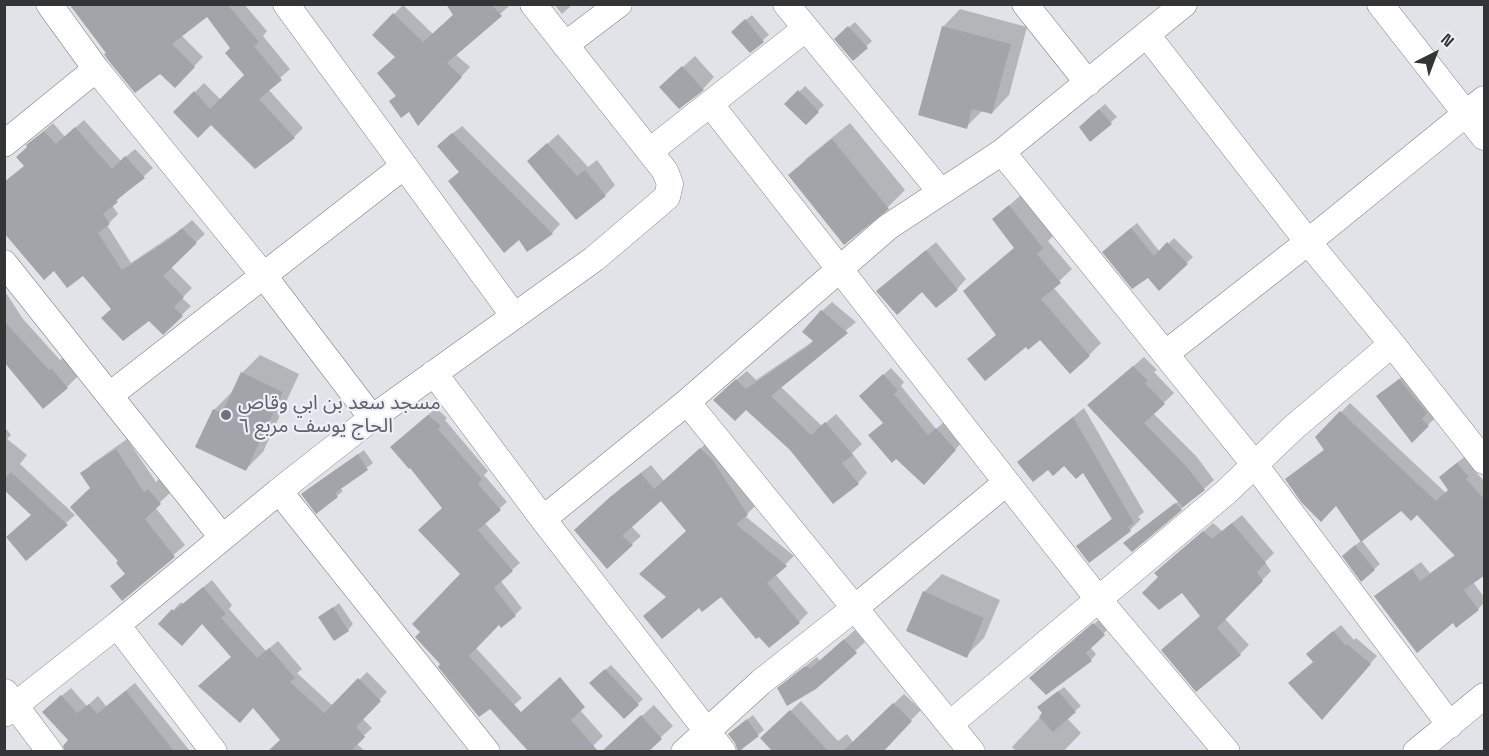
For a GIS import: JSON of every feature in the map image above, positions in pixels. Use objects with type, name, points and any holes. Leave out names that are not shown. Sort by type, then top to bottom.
[{"type":"street","points":[[49,4],[96,69],[264,276],[372,418]]},
{"type":"street","points":[[286,4],[514,316]]},
{"type":"street","points":[[50,752],[8,704],[117,625],[222,537],[372,418],[594,259],[667,197],[670,184],[665,171],[532,4]]},
{"type":"street","points":[[565,45],[619,4]]},
{"type":"street","points":[[786,4],[940,191]]},
{"type":"street","points":[[1025,4],[1088,83]]},
{"type":"street","points":[[543,519],[687,402],[888,227],[1002,152],[1184,4]]},
{"type":"street","points":[[1380,4],[1475,106],[1485,137]]},
{"type":"street","points":[[650,151],[805,29]]},
{"type":"street","points":[[1147,35],[1308,242],[1485,461]]},
{"type":"street","points":[[4,144],[96,69]]},
{"type":"street","points":[[711,105],[1098,599],[1227,752]]},
{"type":"street","points":[[1165,354],[1308,242],[1475,106]]},
{"type":"street","points":[[1002,152],[1255,465],[1450,724]]},
{"type":"street","points":[[110,394],[404,166]]},
{"type":"street","points":[[4,263],[222,537]]},
{"type":"street","points":[[950,724],[1225,493],[1293,428],[1392,344]]},
{"type":"street","points":[[434,373],[543,519],[723,752]]},
{"type":"street","points":[[687,402],[972,752]]},
{"type":"street","points":[[684,752],[761,682],[1006,483]]},
{"type":"street","points":[[279,491],[487,752]]},
{"type":"street","points":[[117,625],[214,752]]},
{"type":"street","points":[[1416,752],[1485,696]]},
{"type":"building","points":[[69,4],[227,4],[259,42],[254,46],[282,80],[259,99],[295,138],[255,169],[211,125],[198,138],[173,112],[194,91],[210,109],[244,75],[225,53],[230,48],[207,17],[172,44],[195,67],[175,88],[160,74],[135,93],[108,60],[104,54],[106,53]]},
{"type":"building","points":[[446,4],[491,4],[502,16],[447,63],[462,77],[418,126],[409,112],[401,118],[389,101],[396,96],[377,73],[395,57],[372,35],[393,13],[423,42],[453,15]]},
{"type":"building","points":[[745,19],[764,42],[750,53],[731,32]]},
{"type":"building","points":[[848,26],[868,48],[853,61],[834,39]]},
{"type":"building","points":[[942,26],[1011,44],[992,114],[972,109],[967,129],[918,115]]},
{"type":"building","points":[[682,66],[704,90],[679,109],[659,87]]},
{"type":"building","points":[[798,90],[819,112],[806,125],[784,104]]},
{"type":"building","points":[[1099,109],[1112,124],[1090,142],[1079,127]]},
{"type":"building","points":[[75,127],[112,169],[125,156],[145,178],[116,200],[118,202],[103,214],[110,224],[98,233],[122,270],[170,239],[182,228],[197,243],[163,276],[184,297],[174,307],[183,316],[163,335],[149,321],[123,341],[101,318],[111,309],[83,276],[67,288],[54,271],[44,280],[4,233],[4,182],[24,166],[16,157],[27,147],[26,145],[44,131],[56,144]]},
{"type":"building","points":[[452,133],[553,234],[527,252],[519,240],[504,253],[448,181],[459,172],[437,146]]},
{"type":"building","points":[[832,139],[889,209],[844,245],[788,175]]},
{"type":"building","points":[[547,143],[577,176],[585,170],[606,196],[576,220],[527,161]]},
{"type":"building","points":[[1009,205],[1043,248],[1037,254],[1061,283],[1041,299],[1090,356],[1070,374],[1040,340],[1028,350],[1026,347],[985,381],[967,359],[996,335],[963,291],[1014,248],[992,219]]},
{"type":"building","points":[[1131,228],[1154,256],[1167,242],[1188,264],[1159,291],[1148,278],[1132,289],[1102,252]]},
{"type":"building","points":[[926,250],[958,290],[936,308],[922,292],[897,315],[876,291]]},
{"type":"building","points":[[821,310],[848,333],[771,396],[811,435],[825,422],[853,455],[842,463],[859,484],[833,504],[790,450],[746,410],[735,421],[713,400],[736,379],[746,389],[807,347],[813,341],[802,332]]},
{"type":"building","points":[[4,321],[68,388],[43,409],[4,362]]},
{"type":"building","points":[[1133,366],[1148,381],[1145,383],[1165,404],[1144,423],[1186,466],[1205,490],[1183,507],[1087,405]]},
{"type":"building","points":[[241,372],[283,392],[246,471],[195,447],[213,409],[222,413]]},
{"type":"building","points":[[883,374],[898,390],[894,394],[928,435],[936,428],[956,450],[924,485],[896,459],[892,463],[868,435],[883,423],[859,396]]},
{"type":"building","points":[[1399,379],[1427,413],[1422,419],[1429,426],[1412,443],[1376,396]]},
{"type":"building","points":[[1340,411],[1436,501],[1448,490],[1439,477],[1457,463],[1469,477],[1466,479],[1485,500],[1485,575],[1464,590],[1479,610],[1456,628],[1453,623],[1417,653],[1374,596],[1412,569],[1420,581],[1455,556],[1417,515],[1411,521],[1401,511],[1361,542],[1336,506],[1321,522],[1301,502],[1285,479],[1324,450],[1315,437]]},
{"type":"building","points":[[428,415],[441,426],[438,429],[482,479],[478,484],[501,510],[478,530],[513,571],[494,588],[516,616],[501,628],[499,625],[469,656],[521,712],[560,677],[585,707],[571,720],[599,752],[529,752],[490,709],[479,717],[438,667],[440,664],[415,637],[420,632],[412,624],[460,574],[418,530],[442,508],[390,447]]},
{"type":"building","points":[[1073,417],[1134,523],[1128,527],[1131,531],[1089,563],[1076,546],[1112,519],[1083,473],[1076,479],[1064,466],[1053,476],[1048,470],[1033,482],[1017,462]]},
{"type":"building","points":[[700,448],[712,459],[748,515],[736,524],[787,566],[767,583],[800,623],[769,648],[759,637],[756,639],[721,597],[702,612],[699,608],[662,639],[643,616],[666,597],[639,574],[686,531],[661,501],[622,536],[633,545],[607,569],[574,530],[610,497],[641,473],[654,489]]},
{"type":"building","points":[[116,449],[144,492],[148,489],[161,504],[145,519],[175,557],[122,601],[110,586],[125,574],[116,563],[118,561],[70,507],[90,488],[80,473]]},
{"type":"building","points":[[358,454],[368,470],[335,493],[338,497],[316,514],[301,494]]},
{"type":"building","points":[[11,472],[68,525],[26,561],[6,537],[31,515],[4,490],[4,479]]},
{"type":"building","points":[[1175,503],[1182,510],[1132,552],[1123,543]]},
{"type":"building","points":[[1232,523],[1266,563],[1257,572],[1263,581],[1217,628],[1241,655],[1196,692],[1161,650],[1200,616],[1182,593],[1159,610],[1142,593],[1158,577],[1154,573],[1203,531],[1212,539]]},
{"type":"building","points":[[1355,545],[1375,570],[1361,582],[1342,556]]},
{"type":"building","points":[[203,587],[226,614],[221,618],[257,658],[269,648],[295,678],[290,682],[324,713],[358,678],[381,701],[356,727],[365,737],[350,752],[267,752],[280,740],[253,708],[240,723],[198,686],[231,657],[202,624],[182,646],[158,624],[172,609],[174,611]]},
{"type":"building","points":[[923,591],[984,618],[967,658],[906,631]]},
{"type":"building","points":[[333,607],[349,631],[334,641],[318,617]]},
{"type":"building","points":[[1093,623],[1105,635],[1086,653],[1092,661],[1046,695],[1029,678]]},
{"type":"building","points":[[1333,631],[1346,646],[1347,644],[1371,664],[1322,720],[1288,683],[1313,662],[1306,654]]},
{"type":"building","points":[[844,639],[857,653],[816,689],[787,706],[777,688],[804,667],[807,666],[810,669]]},
{"type":"building","points":[[605,669],[639,705],[624,719],[589,683]]},
{"type":"building","points":[[126,691],[175,752],[65,752],[63,746],[68,740],[42,712],[61,695],[77,713],[89,704],[97,714]]},
{"type":"building","points":[[1058,691],[1076,712],[1053,732],[1039,717],[1042,713],[1037,707]]},
{"type":"building","points":[[893,703],[912,721],[883,752],[842,752]]},
{"type":"building","points":[[790,710],[829,752],[773,752],[760,738]]},
{"type":"building","points":[[641,715],[662,739],[648,752],[601,752]]},
{"type":"building","points":[[747,719],[759,736],[738,752],[728,734]]},
{"type":"place","name":"مسجد سعد بن ابي وقاص الحاج يوسف مربع ٦","points":[[226,415]]}]
